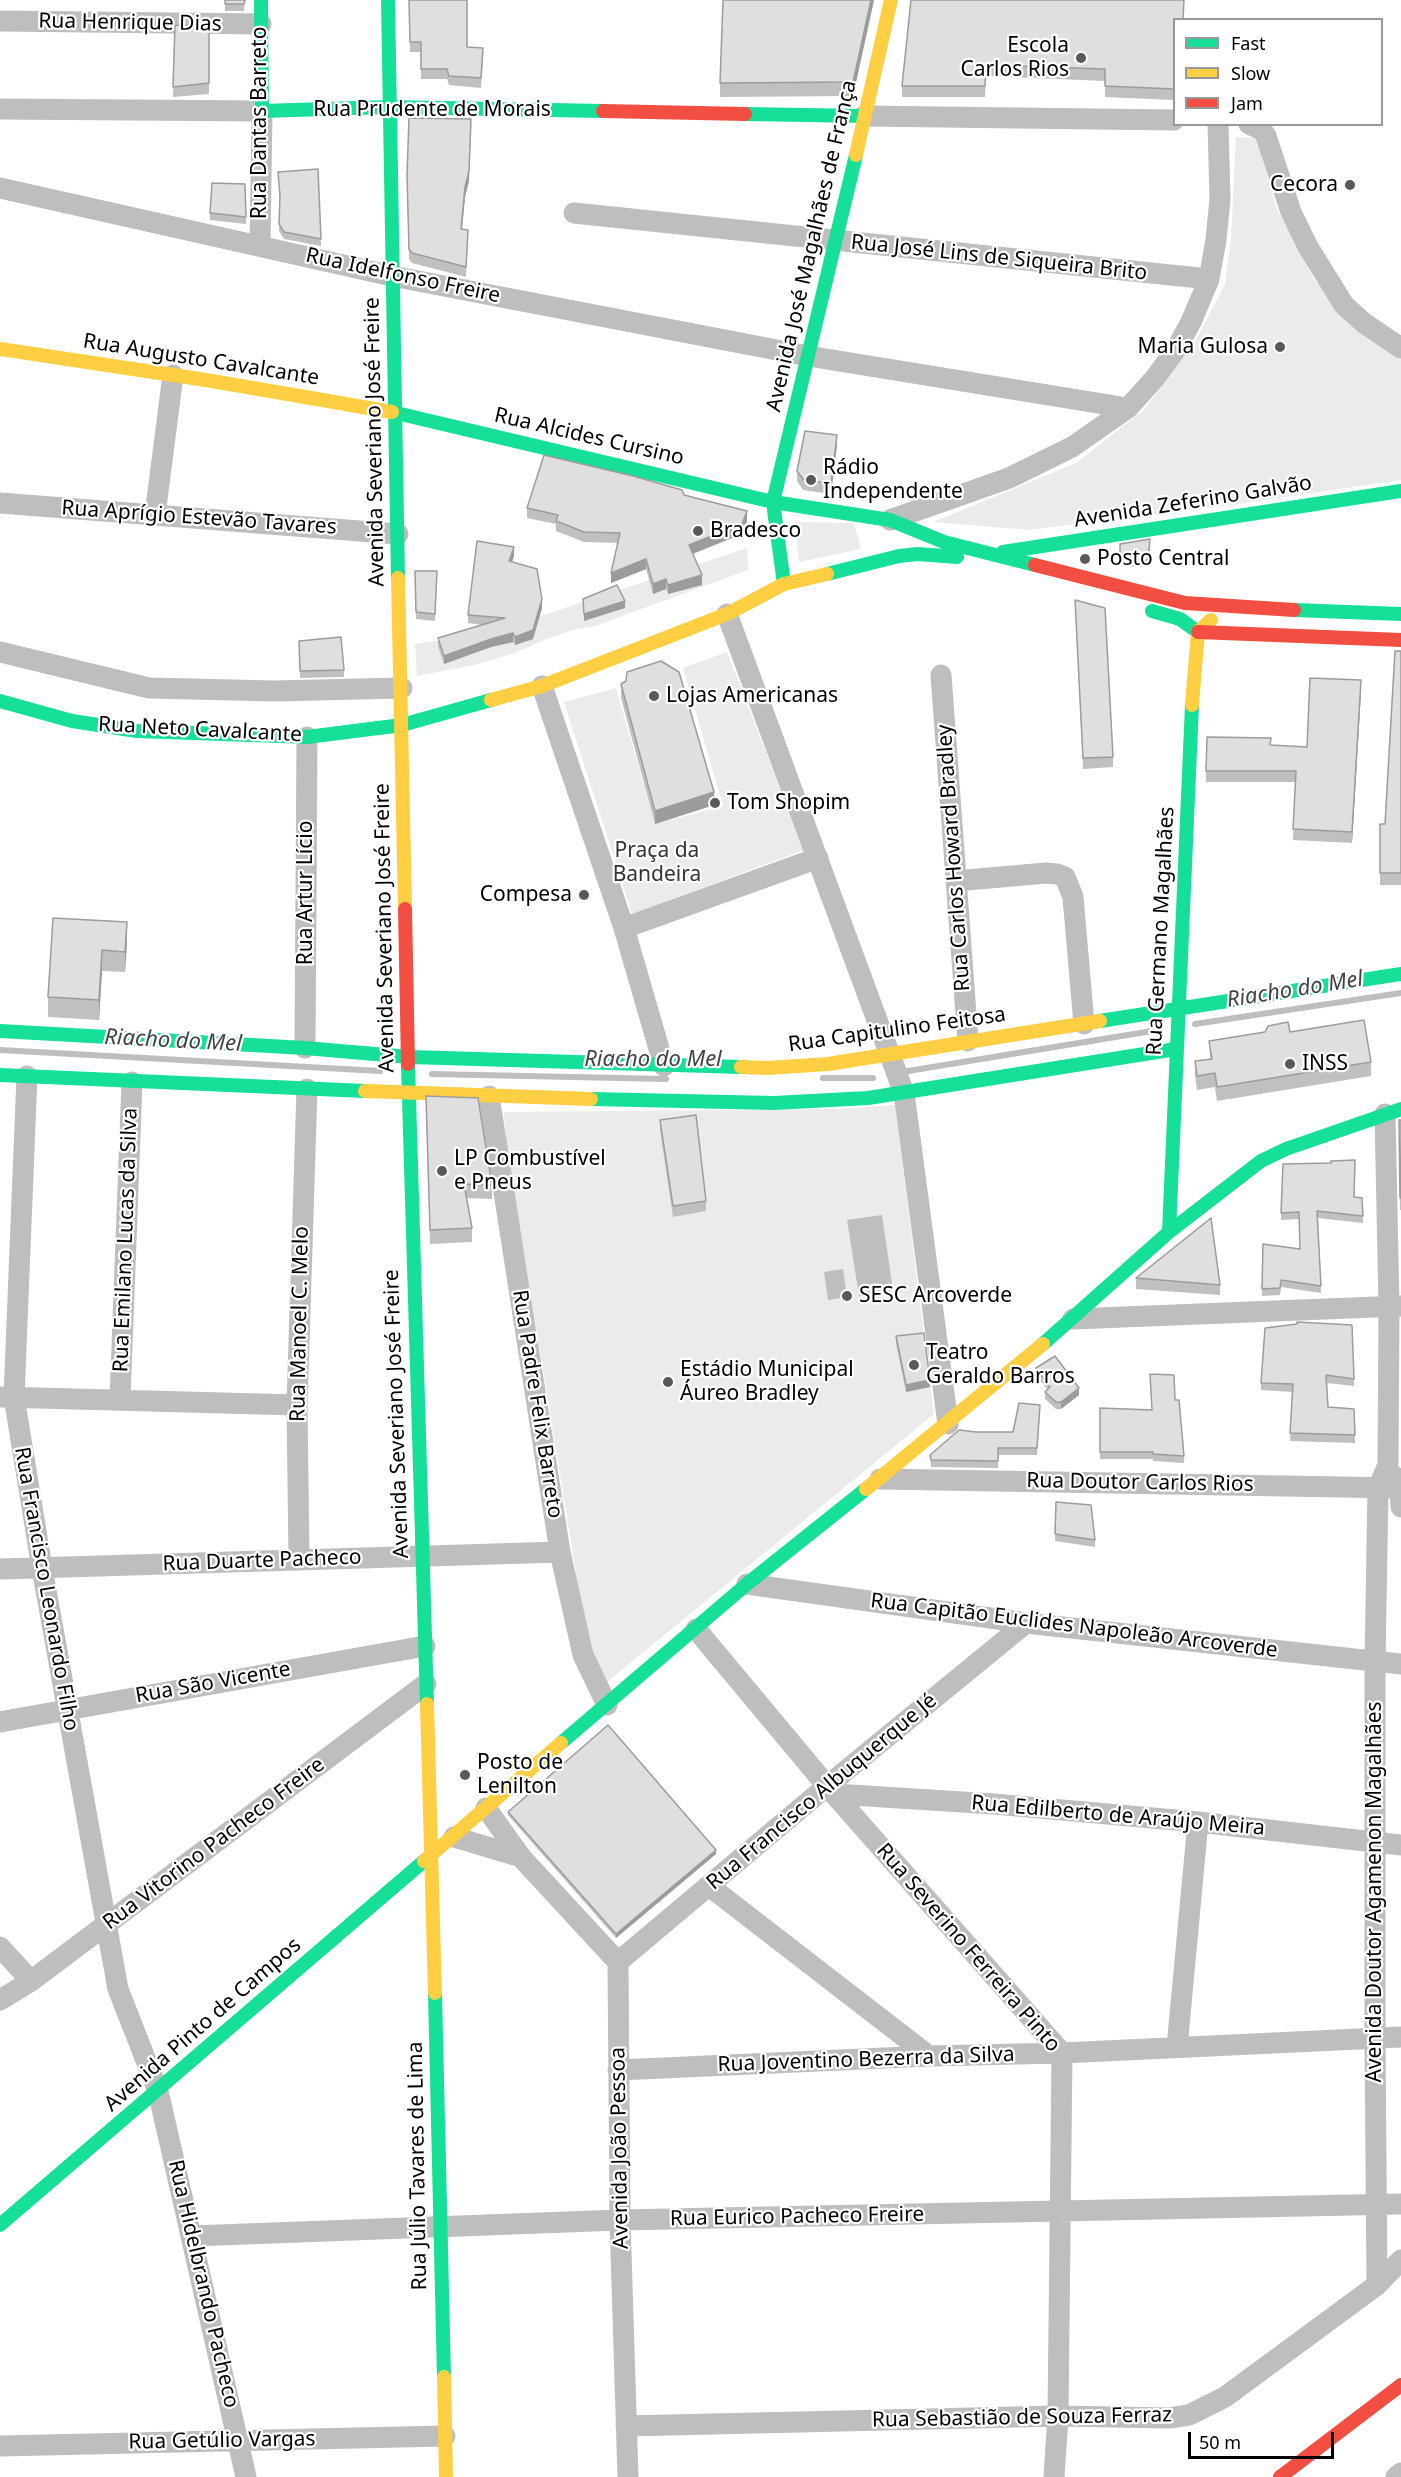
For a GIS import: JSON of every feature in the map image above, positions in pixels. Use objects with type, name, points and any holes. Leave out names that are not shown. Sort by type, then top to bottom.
[{"type":"main road","name":"Rua Dantas Barreto","points":[[261,0],[262,111]]},
{"type":"main road","name":"Avenida Severiano José Freire","points":[[388,0],[409,1093],[432,1855]]},
{"type":"main road","name":"Avenida José Magalhães de França","points":[[773,502],[837,242],[891,0]]},
{"type":"main road","name":"Rua Prudente de Morais","points":[[262,111],[389,107],[864,117]]},
{"type":"main road","name":"Rua Augusto Cavalcante","points":[[0,349],[173,375],[395,413]]},
{"type":"main road","name":"Rua Alcides Cursino","points":[[395,413],[773,502],[890,520],[944,542],[1185,603],[1239,608],[1401,614]]},
{"type":"main road","name":"Avenida Zeferino Galvão","points":[[991,554],[1401,491]]},
{"type":"main road","points":[[773,502],[784,584]]},
{"type":"main road","points":[[402,725],[542,686],[727,614],[784,584],[899,556],[939,555],[978,562],[1113,599]]},
{"type":"main road","points":[[1135,606],[1179,619],[1198,632],[1401,640]]},
{"type":"main road","points":[[1198,632],[1219,614],[1239,608]]},
{"type":"main road","points":[[1370,639],[1371,613]]},
{"type":"main road","name":"Rua Germano Magalhães","points":[[1169,1232],[1177,1010],[1195,649],[1198,632]]},
{"type":"main road","name":"Rua Neto Cavalcante","points":[[0,701],[72,721],[137,731],[307,737],[402,725]]},
{"type":"main road","name":"Rua Capitulino Feitosa","points":[[0,1031],[305,1048],[410,1057],[664,1066],[798,1067],[1401,974]]},
{"type":"main road","points":[[0,1075],[489,1096],[774,1103],[868,1098],[1176,1049]]},
{"type":"main road","name":"Avenida Pinto de Campos","points":[[0,2225],[747,1584],[948,1424],[1073,1318],[1169,1232],[1261,1161],[1286,1149],[1393,1112]]},
{"type":"main road","name":"Rua Júlio Tavares de Lima","points":[[432,1855],[446,2477]]},
{"type":"main road","points":[[1280,2477],[1401,2385]]},
{"type":"street","name":"Rua Henrique Dias","points":[[0,21],[261,24]]},
{"type":"street","name":"Rua Prudente de Morais","points":[[0,109],[262,111]]},
{"type":"street","name":"Rua Dantas Barreto","points":[[260,246],[262,111]]},
{"type":"street","points":[[864,117],[1173,120]]},
{"type":"street","points":[[890,520],[1009,478],[1072,447],[1128,408],[1155,378],[1175,351],[1191,322],[1209,279],[1220,199],[1218,126]]},
{"type":"street","points":[[1256,127],[1270,145],[1291,212],[1344,305],[1364,323],[1401,348]]},
{"type":"street","name":"Rua Idelfonso Freire","points":[[0,188],[392,276],[808,356],[1128,408]]},
{"type":"street","name":"Rua José Lins de Siqueira Brito","points":[[574,213],[1209,279]]},
{"type":"street","points":[[155,515],[173,375]]},
{"type":"street","name":"Rua Aprígio Estevão Tavares","points":[[0,503],[398,534]]},
{"type":"street","points":[[727,614],[892,1054],[904,1093],[948,1424]]},
{"type":"street","name":"Rua Neto Cavalcante","points":[[0,652],[149,688],[274,692],[402,688]]},
{"type":"street","name":"Rua Carlos Howard Bradley","points":[[941,675],[968,1041]]},
{"type":"street","points":[[542,686],[624,928],[664,1066]]},
{"type":"street","name":"Rua Artur Lício","points":[[305,1048],[307,737]]},
{"type":"street","points":[[624,928],[818,858]]},
{"type":"street","points":[[956,881],[1046,873],[1065,877],[1073,897],[1084,1024]]},
{"type":"street","name":"Rua Francisco Leonardo Filho","points":[[27,1076],[7,1397],[42,1568],[118,1989],[158,2091]]},
{"type":"street","name":"Rua Emilano Lucas da Silva","points":[[120,1399],[132,1082]]},
{"type":"street","name":"Rua Manoel C. Melo","points":[[299,1560],[297,1405],[307,1089]]},
{"type":"street","name":"Rua Padre Felix Barreto","points":[[489,1096],[560,1552],[576,1632],[583,1655],[607,1705]]},
{"type":"street","name":"Avenida Doutor Agamenon Magalhães","points":[[1377,2285],[1375,1662],[1378,1488],[1388,1465],[1395,1306],[1393,1112]]},
{"type":"street","points":[[1073,1318],[1395,1306]]},
{"type":"street","points":[[7,1397],[297,1405]]},
{"type":"street","name":"Avenida Doutor Agamenon Magalhães","points":[[1388,1465],[1400,1488],[1401,1507]]},
{"type":"street","name":"Rua Doutor Carlos Rios","points":[[880,1479],[1400,1488]]},
{"type":"street","name":"Rua Duarte Pacheco","points":[[0,1569],[560,1552]]},
{"type":"street","name":"Rua Capitão Euclides Napoleão Arcoverde","points":[[747,1584],[1026,1623],[1401,1664]]},
{"type":"street","name":"Rua Francisco Albuquerque Jé","points":[[618,1962],[709,1886],[831,1790],[1026,1623]]},
{"type":"street","name":"Rua Severino Ferreira Pinto","points":[[696,1629],[831,1790],[1062,2053],[1058,2416],[1054,2477]]},
{"type":"street","name":"Rua São Vicente","points":[[0,1722],[425,1646]]},
{"type":"street","name":"Rua Vitorino Pacheco Freire","points":[[0,2000],[32,1981],[426,1684]]},
{"type":"street","name":"Rua Edilberto de Araújo Meira","points":[[831,1790],[1198,1822],[1401,1845]]},
{"type":"street","points":[[486,1808],[521,1857],[618,1962]]},
{"type":"street","points":[[1177,2047],[1198,1822]]},
{"type":"street","points":[[454,1837],[521,1857]]},
{"type":"street","points":[[709,1886],[929,2056]]},
{"type":"street","points":[[0,1947],[32,1981]]},
{"type":"street","name":"Avenida João Pessoa","points":[[618,1962],[620,2220],[628,2477]]},
{"type":"street","name":"Rua Joventino Bezerra da Silva","points":[[618,2070],[1401,2037]]},
{"type":"street","name":"Rua Hidelbrando Pacheco","points":[[158,2091],[246,2477]]},
{"type":"street","name":"Rua Eurico Pacheco Freire","points":[[192,2236],[620,2220],[1401,2204]]},
{"type":"street","points":[[1377,2285],[1401,2260]]},
{"type":"street","name":"Rua Sebastião de Souza Ferraz","points":[[626,2426],[1058,2416],[1170,2418],[1189,2415],[1225,2397],[1377,2285]]},
{"type":"street","name":"Rua Getúlio Vargas","points":[[0,2445],[445,2436]]},
{"type":"street","points":[[1396,2477],[1401,2473]]},
{"type":"green space","points":[[1236,137],[1257,138],[1276,207],[1314,279],[1349,321],[1401,359],[1401,480],[1231,505],[1028,530],[933,522],[1076,463],[1145,409],[1194,344],[1225,284],[1231,239]]},
{"type":"green space","points":[[795,522],[854,523],[861,549],[799,562]]},
{"type":"green space","points":[[747,548],[748,570],[592,627],[576,629],[546,639],[515,653],[474,665],[417,676],[415,644],[510,626]]},
{"type":"green space","name":"Praça da Bandeira","points":[[727,652],[804,850],[632,914],[564,702],[616,688],[655,824],[723,806],[683,668]]},
{"type":"green space","points":[[895,1105],[934,1414],[607,1682],[588,1647],[506,1142],[504,1112],[841,1109]]},
{"type":"shaded area","points":[[882,1215],[893,1291],[859,1296],[847,1220]]},
{"type":"shaded area","points":[[843,1269],[847,1297],[828,1300],[824,1272]]},
{"type":"building","points":[[225,0],[245,0],[244,4],[225,4]]},
{"type":"building","points":[[409,0],[467,0],[467,47],[483,48],[481,78],[449,76],[447,69],[421,69],[421,42],[410,42]]},
{"type":"building","points":[[723,0],[871,0],[853,82],[720,83]]},
{"type":"building","name":"Escola Carlos Rios","points":[[911,0],[1184,0],[1183,18],[1173,18],[1173,89],[1105,86],[1105,69],[986,65],[985,86],[902,86]]},
{"type":"building","points":[[175,25],[209,26],[209,83],[173,87]]},
{"type":"building","points":[[409,118],[471,119],[469,171],[461,229],[468,230],[466,267],[412,253],[409,249],[407,175]]},
{"type":"building","points":[[318,169],[321,239],[284,232],[279,224],[278,172]]},
{"type":"building","points":[[212,183],[245,184],[246,217],[210,213]]},
{"type":"building","points":[[805,431],[837,435],[831,484],[803,479],[797,471]]},
{"type":"building","points":[[544,455],[633,476],[682,490],[684,495],[747,511],[742,524],[689,545],[702,575],[668,585],[666,579],[653,584],[646,559],[611,573],[620,533],[584,532],[556,521],[558,515],[527,508]]},
{"type":"building","points":[[1150,539],[1148,560],[1120,559],[1120,544]]},
{"type":"building","points":[[477,541],[514,547],[509,561],[537,569],[542,599],[533,630],[515,637],[513,633],[491,639],[444,656],[438,638],[505,618],[468,615]]},
{"type":"building","points":[[415,571],[437,571],[435,614],[416,612]]},
{"type":"building","points":[[617,585],[625,601],[584,614],[583,599]]},
{"type":"building","points":[[1075,600],[1105,608],[1113,757],[1083,758]]},
{"type":"building","points":[[341,637],[344,670],[300,671],[299,641]]},
{"type":"building","points":[[1395,651],[1401,651],[1401,873],[1380,873],[1380,824],[1385,824]]},
{"type":"building","points":[[661,661],[679,672],[714,792],[655,811],[621,684],[626,681],[627,672]]},
{"type":"building","points":[[1310,678],[1361,680],[1352,832],[1293,829],[1296,771],[1206,771],[1207,737],[1271,738],[1270,745],[1307,747]]},
{"type":"building","points":[[53,918],[127,922],[125,952],[102,950],[99,1000],[48,997]]},
{"type":"building","name":"INSS","points":[[1364,1020],[1371,1062],[1217,1087],[1215,1073],[1197,1076],[1195,1061],[1212,1059],[1209,1041],[1265,1032],[1268,1026],[1288,1022],[1290,1032]]},
{"type":"building","points":[[426,1096],[478,1098],[492,1185],[464,1184],[472,1228],[430,1230]]},
{"type":"building","points":[[696,1115],[706,1201],[673,1206],[660,1120]]},
{"type":"building","points":[[1399,1120],[1401,1120],[1401,1198],[1400,1198]]},
{"type":"building","points":[[1355,1160],[1354,1197],[1362,1198],[1363,1216],[1317,1211],[1321,1286],[1281,1280],[1280,1288],[1262,1289],[1263,1244],[1300,1249],[1299,1212],[1281,1213],[1283,1164]]},
{"type":"building","points":[[1211,1218],[1220,1285],[1136,1278]]},
{"type":"building","points":[[1297,1322],[1352,1325],[1354,1379],[1326,1375],[1328,1407],[1354,1409],[1355,1435],[1290,1433],[1293,1384],[1261,1383],[1265,1328],[1297,1324]]},
{"type":"building","name":"Teatro Geraldo Barros","points":[[924,1333],[930,1380],[906,1385],[896,1336]]},
{"type":"building","points":[[1055,1356],[1079,1388],[1061,1402],[1056,1402],[1045,1392],[1050,1387],[1036,1368]]},
{"type":"building","points":[[1150,1374],[1174,1375],[1175,1400],[1179,1400],[1184,1456],[1153,1454],[1153,1452],[1100,1452],[1100,1408],[1152,1410]]},
{"type":"building","points":[[1019,1403],[1040,1405],[1037,1448],[998,1448],[998,1461],[931,1460],[930,1455],[959,1430],[1013,1432]]},
{"type":"building","points":[[1056,1502],[1091,1505],[1095,1540],[1055,1534]]},
{"type":"building","points":[[608,1725],[716,1850],[616,1934],[508,1812]]},
{"type":"waterway","name":"Riacho do Mel","points":[[1195,1024],[1401,993]]},
{"type":"waterway","name":"Riacho do Mel","points":[[908,1071],[1152,1031]]},
{"type":"waterway","name":"Riacho do Mel","points":[[0,1050],[380,1071]]},
{"type":"waterway","name":"Riacho do Mel","points":[[432,1074],[666,1079]]},
{"type":"waterway","name":"Riacho do Mel","points":[[823,1078],[873,1078]]},
{"type":"traffic: fast","points":[[261,0],[262,111],[389,107],[603,111]]},
{"type":"traffic: fast","points":[[388,0],[398,578]]},
{"type":"traffic: fast","points":[[745,114],[864,116]]},
{"type":"traffic: fast","points":[[784,584],[773,502],[856,155]]},
{"type":"traffic: fast","points":[[392,412],[773,502],[890,520],[944,542],[1035,565]]},
{"type":"traffic: fast","points":[[1003,552],[1401,491]]},
{"type":"traffic: fast","points":[[827,574],[899,556],[918,554],[957,557]]},
{"type":"traffic: fast","points":[[1294,610],[1401,614]]},
{"type":"traffic: fast","points":[[1152,611],[1180,619],[1198,632]]},
{"type":"traffic: fast","points":[[0,701],[72,721],[137,731],[307,737],[402,725],[491,700]]},
{"type":"traffic: fast","points":[[1169,1232],[1192,705]]},
{"type":"traffic: fast","points":[[1100,1021],[1401,974]]},
{"type":"traffic: fast","points":[[0,1031],[305,1048],[410,1057],[741,1067]]},
{"type":"traffic: fast","points":[[591,1099],[774,1103],[868,1098],[1176,1049]]},
{"type":"traffic: fast","points":[[408,1064],[427,1704]]},
{"type":"traffic: fast","points":[[0,1075],[365,1091]]},
{"type":"traffic: fast","points":[[1043,1344],[1169,1232],[1261,1161],[1286,1149],[1401,1109]]},
{"type":"traffic: fast","points":[[561,1743],[747,1584],[866,1489]]},
{"type":"traffic: fast","points":[[0,2225],[424,1861]]},
{"type":"traffic: fast","points":[[435,1993],[444,2377]]},
{"type":"traffic: slow","points":[[856,155],[891,0]]},
{"type":"traffic: slow","points":[[0,349],[206,380],[392,412]]},
{"type":"traffic: slow","points":[[491,700],[542,686],[727,614],[784,584],[827,574]]},
{"type":"traffic: slow","points":[[398,578],[405,909]]},
{"type":"traffic: slow","points":[[1192,705],[1198,632],[1211,620]]},
{"type":"traffic: slow","points":[[741,1067],[767,1068],[828,1064],[1100,1021]]},
{"type":"traffic: slow","points":[[365,1091],[591,1099]]},
{"type":"traffic: slow","points":[[866,1489],[1043,1344]]},
{"type":"traffic: slow","points":[[427,1704],[435,1993]]},
{"type":"traffic: slow","points":[[424,1861],[561,1743]]},
{"type":"traffic: slow","points":[[444,2377],[446,2477]]},
{"type":"traffic: jam","points":[[603,111],[745,114]]},
{"type":"traffic: jam","points":[[1035,565],[1185,603],[1294,610]]},
{"type":"traffic: jam","points":[[1198,632],[1401,640]]},
{"type":"traffic: jam","points":[[405,909],[408,1064]]},
{"type":"traffic: jam","points":[[1280,2477],[1401,2385]]},
{"type":"place","name":"Escola Carlos Rios","points":[[1081,58]]},
{"type":"place","name":"Cecora","points":[[1350,185]]},
{"type":"place","name":"Maria Gulosa","points":[[1280,347]]},
{"type":"place","name":"Rádio Independente","points":[[811,480]]},
{"type":"place","name":"Bradesco","points":[[698,531]]},
{"type":"place","name":"Posto Central","points":[[1085,559]]},
{"type":"place","name":"Lojas Americanas","points":[[654,696]]},
{"type":"place","name":"Tom Shopim","points":[[715,803]]},
{"type":"place","name":"Compesa","points":[[584,895]]},
{"type":"place","name":"INSS","points":[[1290,1064]]},
{"type":"place","name":"LP Combustível e Pneus","points":[[442,1171]]},
{"type":"place","name":"SESC Arcoverde","points":[[847,1296]]},
{"type":"place","name":"Teatro Geraldo Barros","points":[[914,1365]]},
{"type":"place","name":"Estádio Municipal Áureo Bradley","points":[[668,1382]]},
{"type":"place","name":"Posto de Lenilton","points":[[465,1775]]}]
